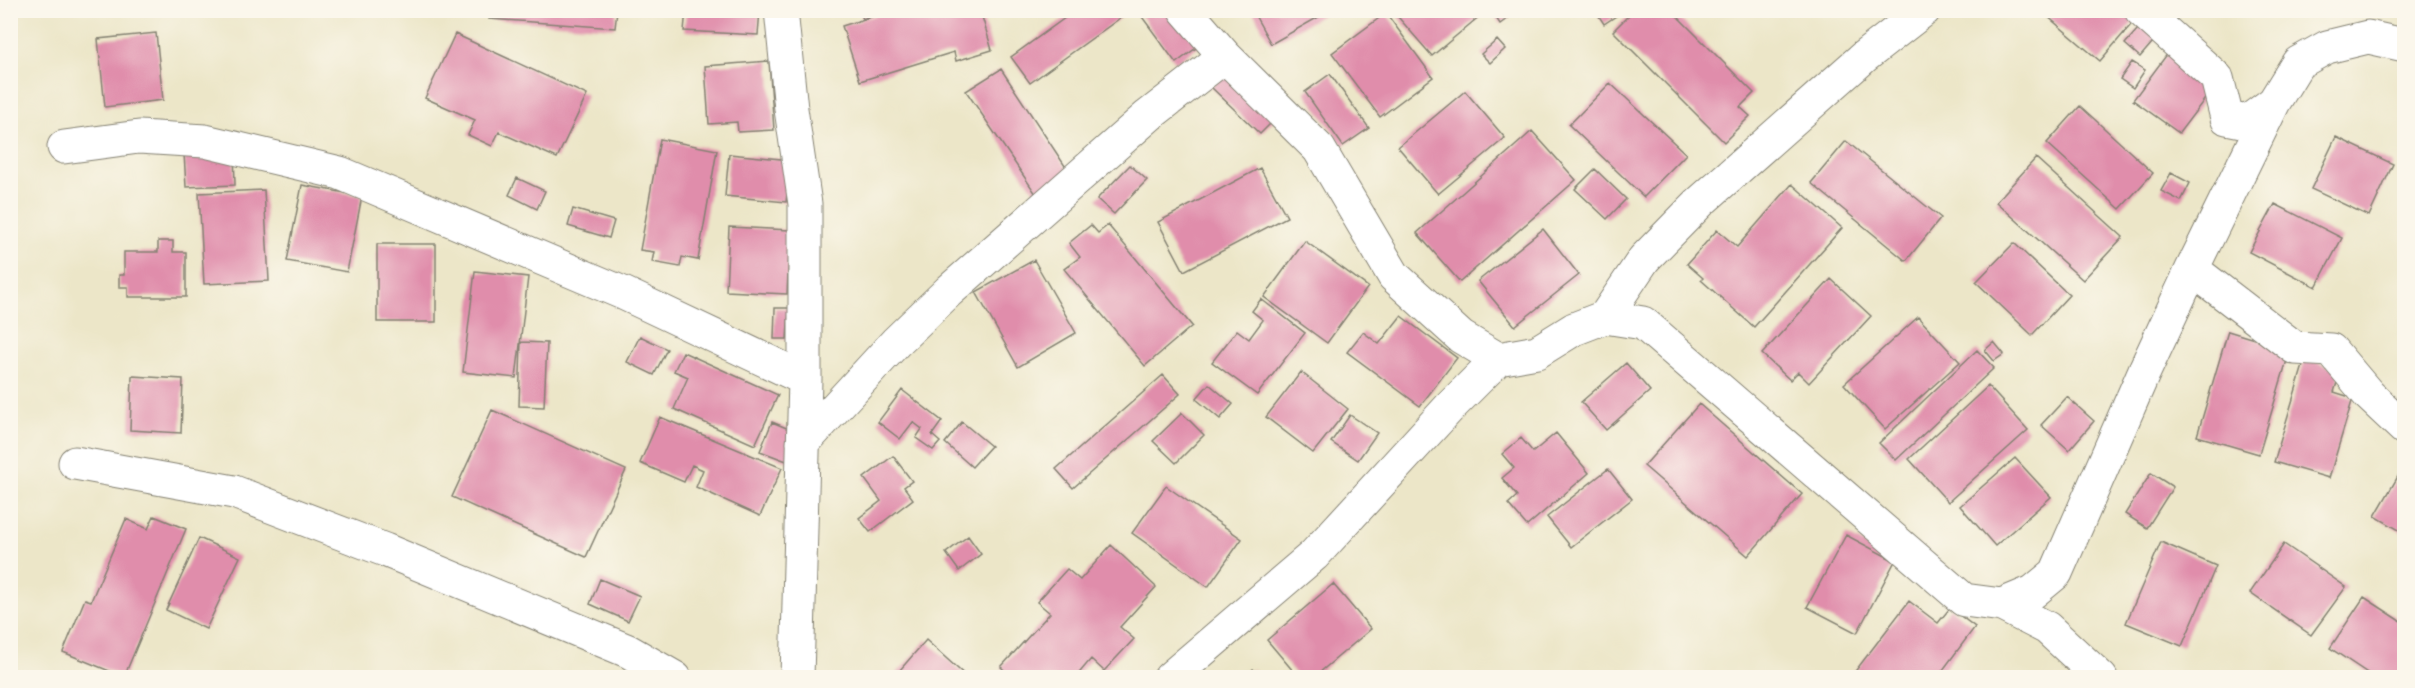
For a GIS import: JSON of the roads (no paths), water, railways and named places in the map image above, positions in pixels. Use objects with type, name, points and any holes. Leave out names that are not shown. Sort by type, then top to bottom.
[{"type":"street","points":[[781,10],[791,109],[805,204],[805,379],[797,678]]},
{"type":"street","points":[[1185,10],[1225,56],[1319,148],[1394,276],[1461,337],[1498,359]]},
{"type":"street","points":[[1605,317],[1644,259],[1700,202],[1865,56],[1924,10]]},
{"type":"street","points":[[2141,10],[2217,78],[2227,118],[2247,122],[2274,102]]},
{"type":"street","points":[[2002,605],[2033,592],[2056,573],[2192,269],[2274,102],[2298,63],[2327,47],[2368,38],[2404,45]]},
{"type":"street","points":[[803,443],[896,342],[949,291],[1148,116],[1225,56]]},
{"type":"street","points":[[64,147],[139,137],[205,141],[340,173],[623,293],[805,379]]},
{"type":"street","points":[[2192,269],[2295,348],[2331,350],[2368,395],[2404,428]]},
{"type":"street","points":[[1170,678],[1314,555],[1450,407],[1498,359],[1537,352],[1574,329],[1605,317],[1643,323],[1964,600],[2002,605],[2046,628],[2101,678]]},
{"type":"street","points":[[75,464],[234,492],[385,550],[628,651],[675,678]]}]
